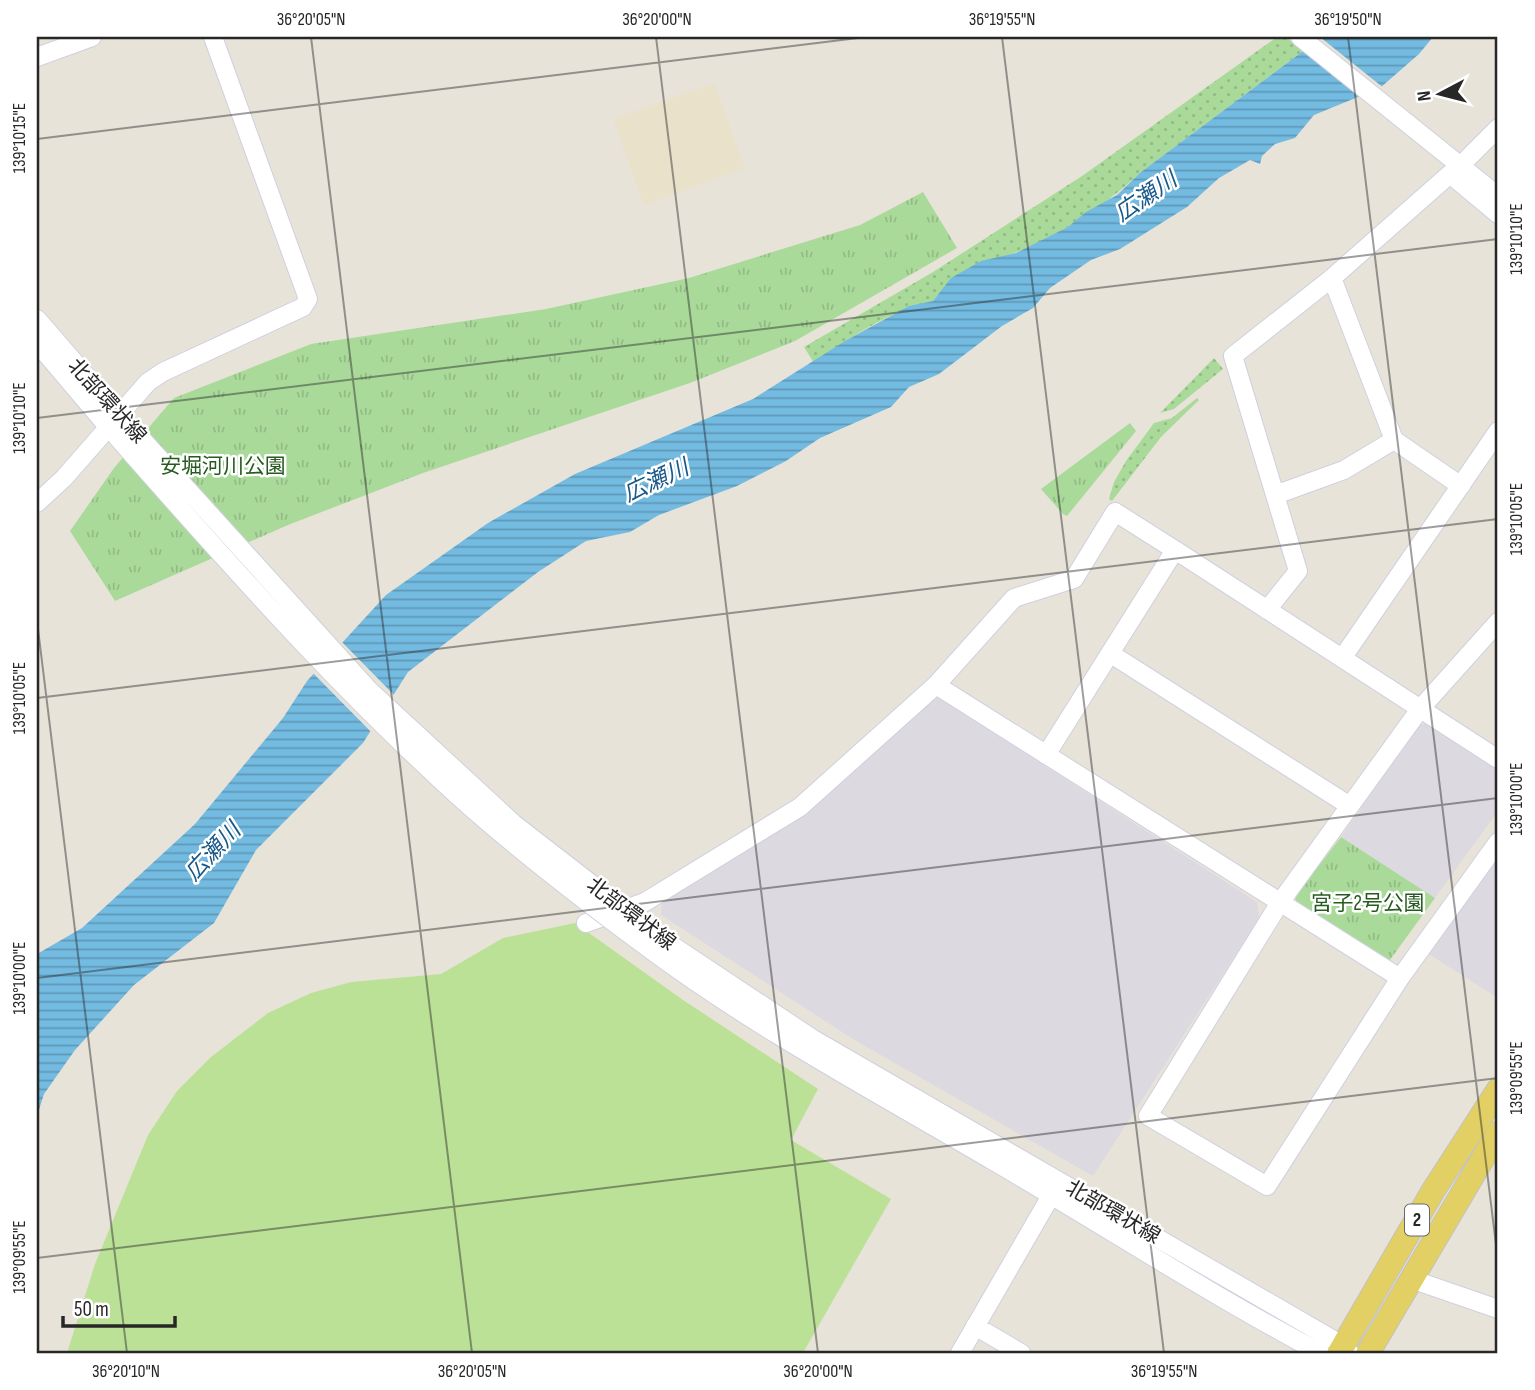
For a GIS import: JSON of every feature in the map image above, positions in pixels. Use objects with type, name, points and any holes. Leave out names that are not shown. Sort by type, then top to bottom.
[{"type":"main road","name":"2","points":[[1344,1351],[1433,1191],[1498,1090]]},
{"type":"main road","name":"2","points":[[1367,1353],[1498,1133]]},
{"type":"street","points":[[37,57],[92,37]]},
{"type":"street","points":[[37,503],[118,426],[148,382],[163,372],[303,307],[308,299],[213,37]]},
{"type":"street","points":[[1300,37],[1498,196]]},
{"type":"street","points":[[1468,158],[1498,128]]},
{"type":"street","points":[[1267,610],[1298,571],[1233,356],[1332,278],[1450,174],[1498,214]]},
{"type":"street","points":[[1332,278],[1394,440],[1461,486]]},
{"type":"street","name":"北部環状線","points":[[37,319],[118,426]]},
{"type":"street","name":"北部環状線","points":[[37,343],[369,690],[514,824],[654,942],[1321,1353]]},
{"type":"street","points":[[1343,657],[1498,431]]},
{"type":"street","points":[[1275,495],[1344,470],[1394,440]]},
{"type":"street","points":[[586,923],[645,902],[800,807],[936,685],[1014,598],[1074,579],[1115,512],[1498,759]]},
{"type":"street","points":[[1045,755],[1175,550]]},
{"type":"street","points":[[1498,622],[1420,709],[1279,904],[1148,1116],[1267,1186],[1401,978],[1498,842]]},
{"type":"street","points":[[1111,654],[1350,806]]},
{"type":"street","points":[[936,685],[1279,904],[1401,978]]},
{"type":"street","points":[[960,1353],[1055,1188]]},
{"type":"street","name":"北部環状線","points":[[1055,1188],[1344,1351]]},
{"type":"street","points":[[1411,1279],[1498,1309]]},
{"type":"street","points":[[975,1326],[1021,1353]]},
{"type":"shaded area","points":[[714,83],[745,168],[644,205],[613,119]]},
{"type":"shaded area","points":[[936,695],[1031,752],[1031,757],[1257,902],[1259,918],[1093,1176],[856,1041],[661,915],[662,902]]},
{"type":"shaded area","points":[[1429,723],[1498,767],[1498,811],[1435,898],[1341,837],[1419,725]]},
{"type":"shaded area","points":[[1498,853],[1498,998],[1427,953]]},
{"type":"green space","points":[[1277,37],[1286,37],[1303,51],[1093,211],[1039,243],[970,268],[946,286],[933,301],[886,318],[814,363],[804,347],[933,272],[1082,176]]},
{"type":"green space","name":"安堀河川公園","points":[[923,192],[957,248],[795,341],[690,383],[423,473],[288,525],[115,601],[70,531],[114,468],[174,398],[311,344],[546,309],[689,278],[860,225]]},
{"type":"green space","points":[[1214,358],[1223,369],[1174,409],[1160,413]]},
{"type":"green space","points":[[1197,398],[1199,400],[1161,437],[1112,501],[1109,499],[1114,482],[1126,461],[1154,423],[1172,418]]},
{"type":"green space","points":[[1130,423],[1136,431],[1067,516],[1063,514],[1041,489]]},
{"type":"green space","name":"宮子2号公園","points":[[1341,837],[1435,898],[1387,964],[1297,905],[1295,896]]},
{"type":"green space","points":[[575,923],[683,1000],[818,1089],[791,1140],[891,1199],[803,1353],[67,1353],[95,1264],[148,1135],[177,1091],[211,1057],[268,1013],[311,993],[351,982],[441,974],[503,938]]},
{"type":"water","name":"広瀬川","points":[[1322,37],[1433,37],[1419,54],[1380,88],[1314,115],[1295,138],[1275,144],[1262,156],[1260,164],[1250,160],[1219,178],[1187,207],[1120,249],[1091,260],[1050,288],[1033,308],[1002,326],[939,374],[909,387],[891,407],[820,438],[786,461],[737,486],[659,515],[630,532],[586,541],[538,572],[408,672],[363,743],[256,850],[214,923],[134,985],[75,1050],[44,1094],[37,1116],[37,954],[82,928],[195,824],[283,718],[307,681],[386,595],[488,523],[575,474],[753,399],[845,341],[909,306],[933,301],[951,278],[981,261],[1016,253],[1068,227],[1086,212],[1117,195],[1141,172]]},
{"type":"pier","points":[[1320,37],[1385,89],[1367,98],[1303,46]]},
{"type":"pier","points":[[340,640],[396,697],[373,734],[311,671]]}]
